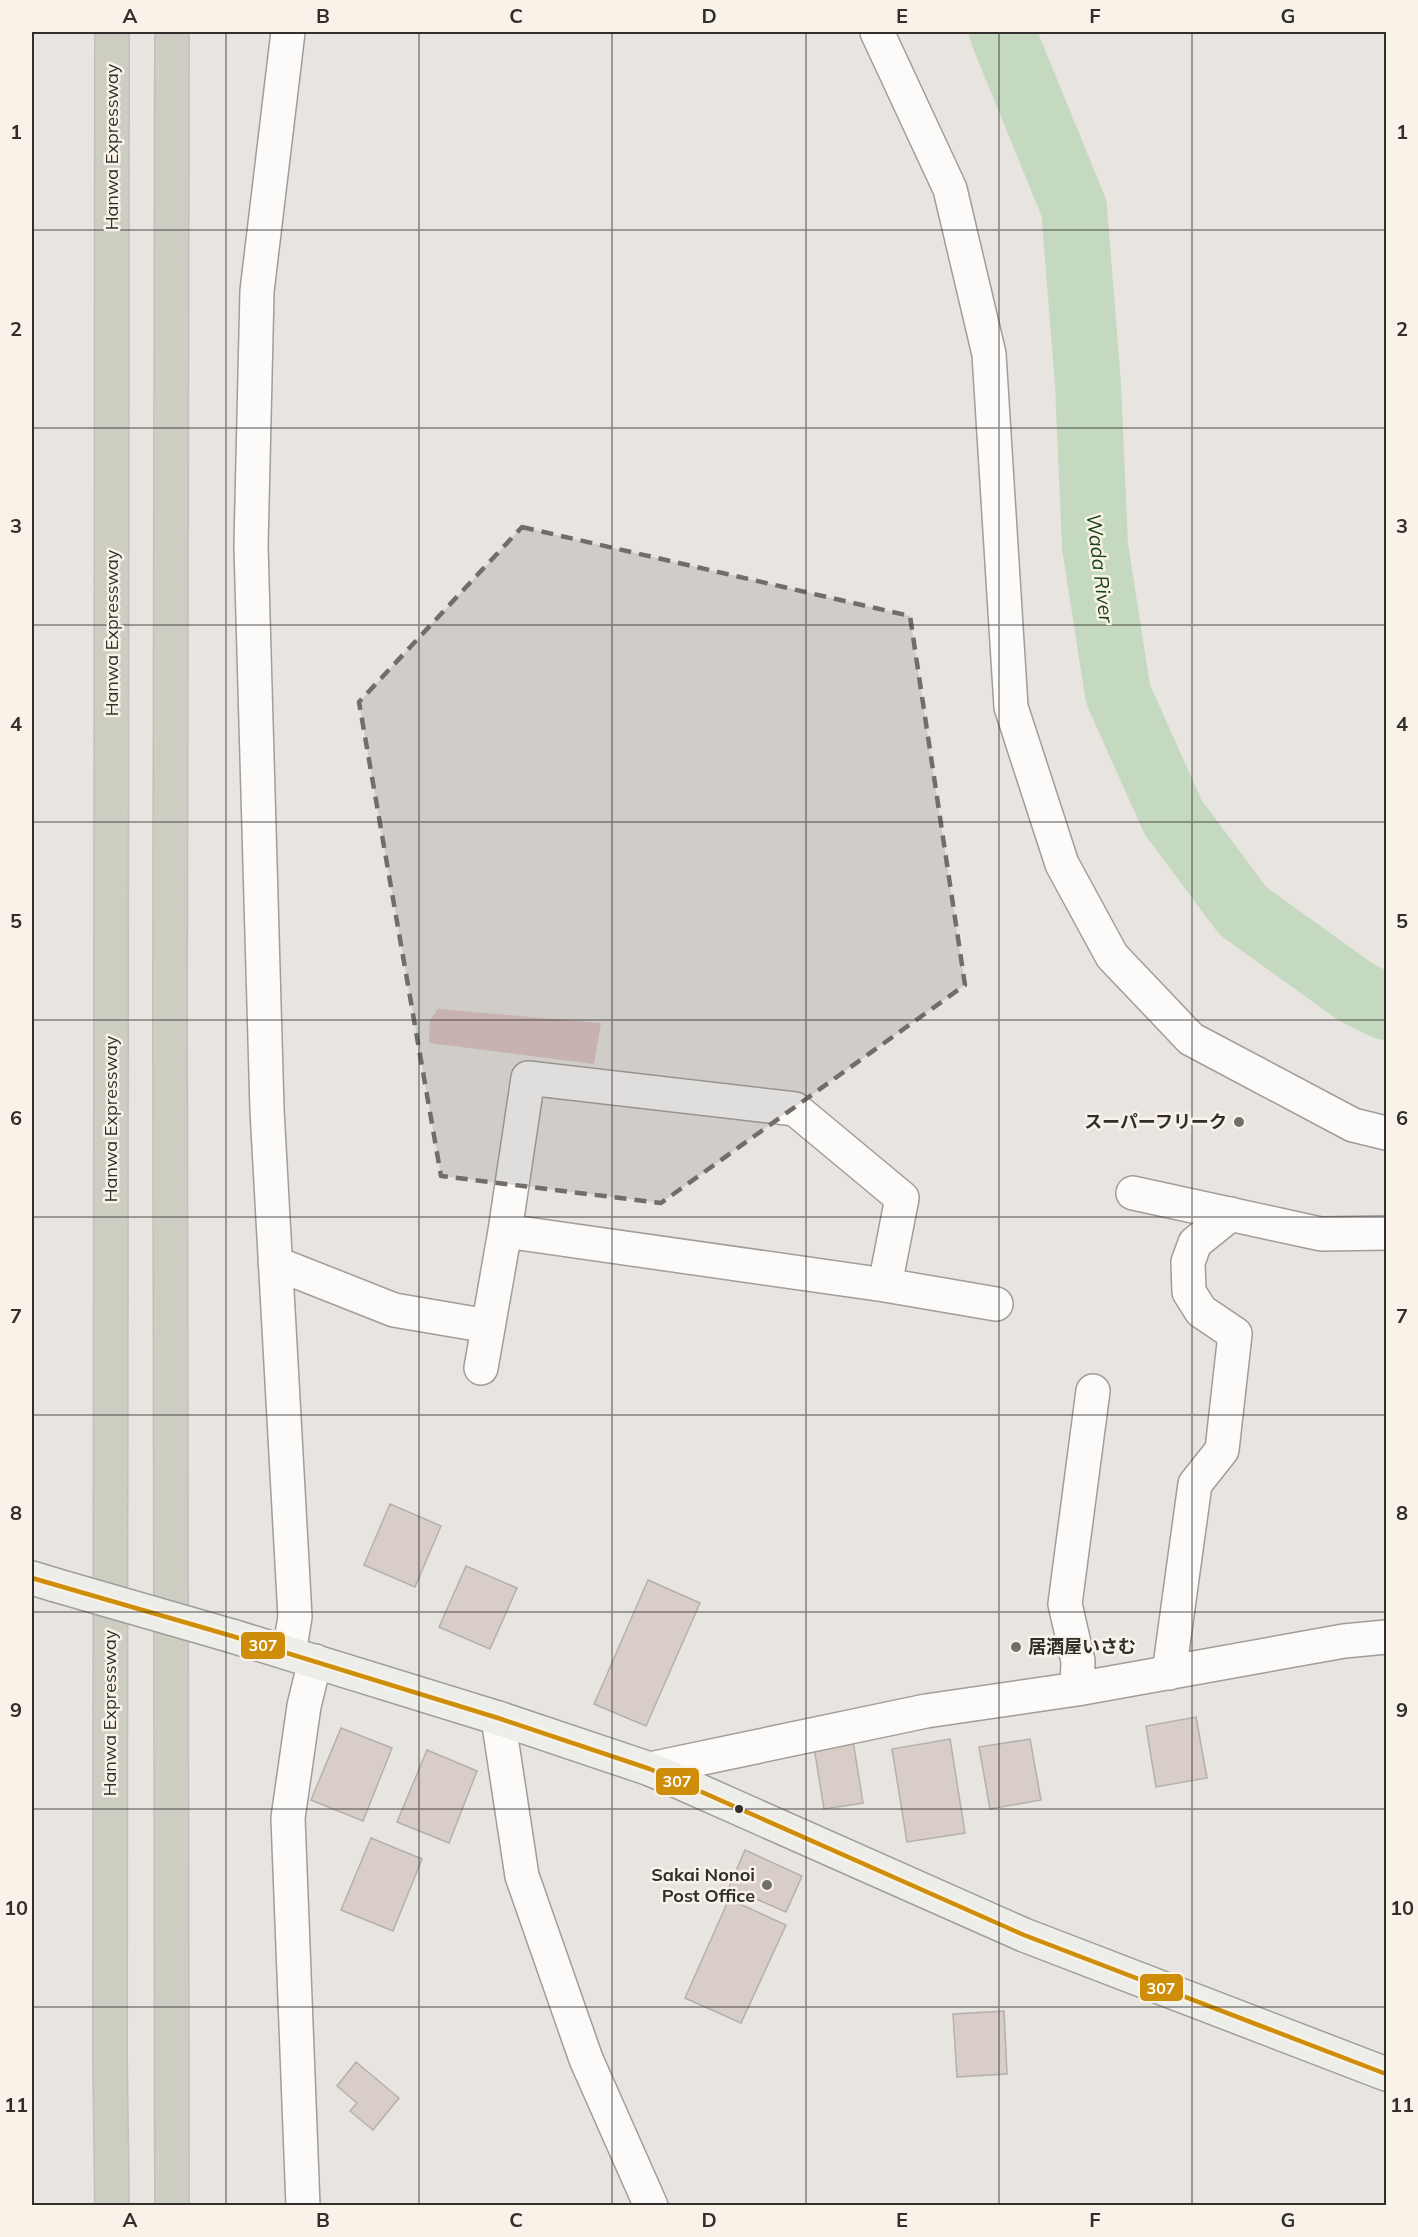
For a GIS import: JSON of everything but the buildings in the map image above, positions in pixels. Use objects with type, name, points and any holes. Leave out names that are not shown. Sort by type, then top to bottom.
[{"type":"highway","name":"Hanwa Expressway","points":[[112,32],[110,2057],[112,2205]]},
{"type":"highway","points":[[172,32],[170,1042],[172,2205]]},
{"type":"main road","points":[[43,1581],[302,1657],[498,1718],[650,1769],[1024,1935],[1386,2074]]},
{"type":"street","points":[[288,32],[257,291],[251,546],[267,1110],[296,1617],[302,1657],[304,1706],[288,1818],[303,2205]]},
{"type":"street","points":[[877,32],[950,189],[989,354],[1011,707],[1062,864],[1113,956],[1191,1039],[1353,1125],[1386,1133]]},
{"type":"street","points":[[481,1368],[505,1232],[528,1078],[795,1109],[902,1198],[885,1285]]},
{"type":"street","points":[[1133,1193],[1321,1234],[1386,1233]]},
{"type":"street","points":[[1169,1673],[1195,1484],[1222,1450],[1235,1334],[1201,1311],[1189,1292],[1188,1262],[1195,1243],[1231,1214]]},
{"type":"street","points":[[505,1232],[885,1285],[996,1304]]},
{"type":"street","points":[[275,1263],[394,1310],[488,1326]]},
{"type":"street","points":[[1077,1689],[1078,1661],[1065,1604],[1093,1391]]},
{"type":"street","points":[[650,1769],[926,1711],[1077,1689],[1344,1641],[1386,1637]]},
{"type":"street","points":[[498,1718],[522,1876],[586,2059],[651,2205]]},
{"type":"highlighted area","points":[[522,527],[910,616],[965,985],[661,1203],[441,1176],[359,702]]},
{"type":"shaded area","points":[[438,1009],[601,1023],[594,1064],[429,1043],[430,1020]]},
{"type":"waterway","name":"Wada River","points":[[1002,32],[1074,208],[1088,384],[1095,546],[1118,694],[1173,817],[1243,911],[1357,993],[1386,1007]]},
{"type":"transit line","name":"307","points":[[32,1578],[232,1636],[498,1718],[650,1769],[1024,1935],[1386,2074]]},
{"type":"place","name":"スーパーフリーク","points":[[1239,1122]]},
{"type":"place","name":"居酒屋いさむ","points":[[1016,1647]]},
{"type":"place","name":"Sakai Nonoi Post Office","points":[[767,1885]]}]
